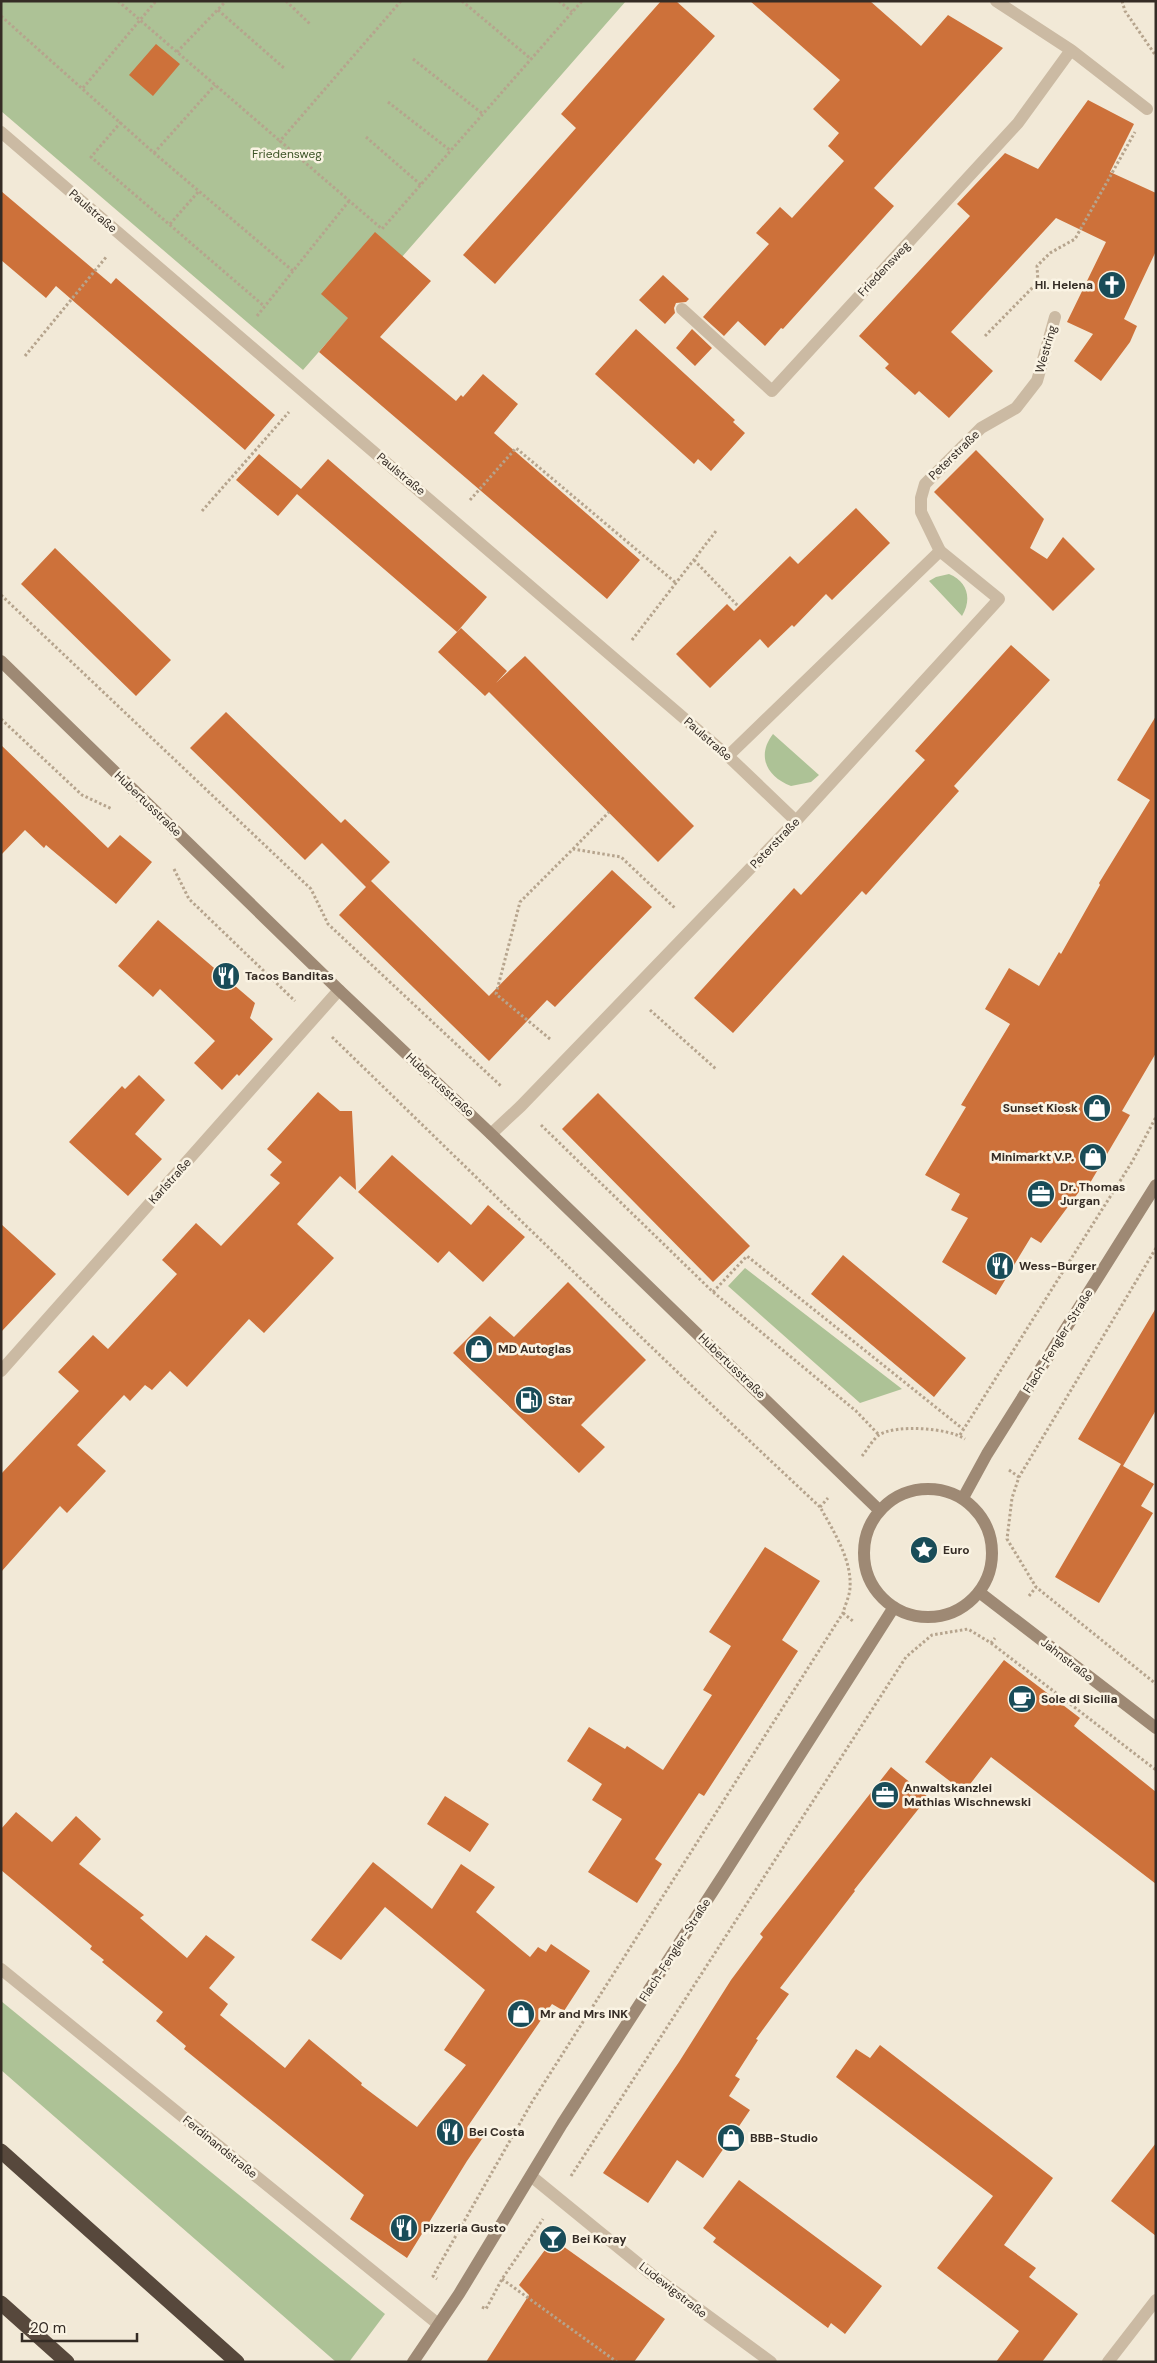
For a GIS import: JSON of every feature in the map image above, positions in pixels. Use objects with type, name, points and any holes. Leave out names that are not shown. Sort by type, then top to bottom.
[{"type":"highway","points":[[1,2151],[237,2362]]},
{"type":"highway","points":[[1,2303],[67,2362]]},
{"type":"street","points":[[996,1],[1071,50],[1147,109]]},
{"type":"street","name":"Friedensweg","points":[[682,309],[772,391],[1018,123],[1071,50]]},
{"type":"street","name":"Paulstraße","points":[[1,132],[728,756],[796,821]]},
{"type":"street","name":"Westring","points":[[1037,381],[1055,317]]},
{"type":"street","name":"Peterstraße","points":[[491,1134],[521,1106],[796,821],[999,599],[940,551],[922,512],[921,498],[925,484],[981,428],[1016,408],[1037,381]]},
{"type":"street","points":[[728,756],[940,551]]},
{"type":"street","name":"Hubertusstraße","points":[[1,661],[878,1510]]},
{"type":"street","name":"Karlstraße","points":[[1,1371],[339,990]]},
{"type":"street","name":"Flach-Fengler-Straße","points":[[963,1498],[987,1454],[1156,1185]]},
{"type":"street","points":[[919,1488],[942,1489],[963,1498],[978,1512],[989,1532],[992,1553],[989,1574],[979,1592],[961,1608],[939,1616],[915,1616],[894,1608],[876,1593],[866,1573],[862,1551],[867,1529],[878,1510],[897,1496],[919,1488]]},
{"type":"street","name":"Jahnstraße","points":[[979,1592],[1156,1728]]},
{"type":"street","name":"Flach-Fengler-Straße","points":[[413,2362],[459,2294],[562,2124],[735,1858],[894,1608]]},
{"type":"street","name":"Ferdinandstraße","points":[[1,1969],[438,2324]]},
{"type":"street","name":"Ludewigstraße","points":[[532,2176],[651,2274],[771,2362]]},
{"type":"street","points":[[1108,2362],[1156,2300]]},
{"type":"path","points":[[118,1],[382,229],[582,1]]},
{"type":"path","points":[[83,88],[156,1]]},
{"type":"path","points":[[177,52],[226,1]]},
{"type":"path","points":[[286,1],[310,24]]},
{"type":"path","points":[[280,141],[401,1]]},
{"type":"path","points":[[462,1],[532,59]]},
{"type":"path","points":[[559,1],[572,12]]},
{"type":"path","points":[[1122,1],[1125,11],[1156,56]]},
{"type":"path","points":[[218,10],[284,68]]},
{"type":"path","points":[[1,16],[154,153],[293,271]]},
{"type":"path","points":[[413,59],[483,114]]},
{"type":"path","points":[[154,153],[215,85]]},
{"type":"path","points":[[388,102],[451,151]]},
{"type":"path","points":[[985,336],[1038,282],[1037,266],[1050,253],[1075,239],[1147,109]]},
{"type":"path","points":[[121,122],[91,157],[264,306]]},
{"type":"path","points":[[366,137],[421,185]]},
{"type":"path","points":[[170,224],[199,191]]},
{"type":"path","points":[[264,322],[257,316],[264,306],[349,201]]},
{"type":"path","points":[[25,356],[123,237]]},
{"type":"path","points":[[202,511],[306,394]]},
{"type":"path","points":[[453,519],[516,448],[676,583]]},
{"type":"path","points":[[617,660],[716,531]]},
{"type":"path","points":[[694,560],[739,607]]},
{"type":"path","points":[[1,595],[311,889],[328,924],[521,1106],[713,1292],[856,1411],[878,1435],[906,1428],[946,1431],[960,1435],[1132,1162],[1156,1117]]},
{"type":"path","points":[[1,719],[82,795],[117,811]]},
{"type":"path","points":[[569,1056],[496,994],[520,902],[609,812]]},
{"type":"path","points":[[573,850],[621,857],[695,926]]},
{"type":"path","points":[[172,866],[189,899],[555,1252],[681,1378],[820,1507],[836,1535],[847,1565],[850,1587],[842,1613],[532,2102],[433,2276],[459,2294],[486,2309],[502,2279],[558,2197],[906,1657],[932,1635],[968,1629],[991,1643],[1156,1770]]},
{"type":"path","points":[[631,992],[716,1069]]},
{"type":"path","points":[[1156,1248],[1019,1477],[1012,1498],[1007,1538],[1036,1587],[1156,1684]]},
{"type":"path","points":[[713,1292],[748,1256],[964,1429]]},
{"type":"path","points":[[991,1643],[1036,1587]]},
{"type":"path","points":[[502,2279],[617,2362]]},
{"type":"green space","name":"Friedensweg","points":[[1,1],[626,1],[303,370],[1,111]]},
{"type":"green space","points":[[949,574],[964,586],[966,592],[967,603],[962,616],[929,581]]},
{"type":"green space","points":[[773,734],[819,775],[811,782],[791,786],[776,777],[770,771],[765,758],[765,750]]},
{"type":"green space","points":[[745,1268],[902,1389],[860,1403],[728,1286]]},
{"type":"green space","points":[[1,2001],[385,2314],[349,2362],[336,2362],[1,2070]]},
{"type":"building","points":[[661,1],[676,1],[715,36],[495,284],[463,255],[576,128],[561,114]]},
{"type":"building","points":[[750,1],[870,1],[921,46],[948,15],[1003,48],[874,188],[894,206],[783,329],[781,328],[765,346],[738,321],[724,336],[703,317],[769,244],[756,233],[780,207],[792,218],[844,161],[828,146],[839,133],[813,109],[840,80]]},
{"type":"building","points":[[156,44],[180,64],[153,96],[129,75]]},
{"type":"building","points":[[1088,100],[1134,124],[1110,172],[1156,193],[1156,251],[1124,319],[1137,326],[1130,342],[1101,381],[1074,361],[1093,334],[1067,322],[1106,242],[1056,218],[951,332],[993,371],[949,418],[919,391],[915,395],[885,368],[889,364],[859,336],[970,216],[957,204],[1005,153],[1038,169]]},
{"type":"building","points":[[1,191],[111,284],[116,278],[275,415],[245,450],[56,286],[46,298],[1,260]]},
{"type":"building","points":[[375,232],[431,281],[380,337],[456,401],[461,395],[463,397],[483,374],[518,404],[494,433],[640,560],[607,599],[319,352],[348,318],[321,294]]},
{"type":"building","points":[[663,275],[689,299],[686,302],[676,303],[675,313],[665,324],[639,300]]},
{"type":"building","points":[[636,329],[735,420],[733,422],[745,433],[711,471],[698,459],[694,464],[595,374]]},
{"type":"building","points":[[692,329],[712,348],[695,366],[676,348]]},
{"type":"building","points":[[976,450],[1044,519],[1030,548],[1047,559],[1063,537],[1095,569],[1053,611],[934,492]]},
{"type":"building","points":[[259,454],[301,489],[328,459],[487,597],[457,632],[297,494],[278,516],[236,480]]},
{"type":"building","points":[[856,508],[890,543],[832,600],[826,594],[794,627],[792,625],[768,648],[760,639],[710,688],[676,654],[727,604],[734,611],[790,556],[798,564]]},
{"type":"building","points":[[55,548],[171,660],[136,696],[21,584]]},
{"type":"building","points":[[461,628],[507,671],[496,683],[525,656],[694,826],[658,862],[489,692],[485,696],[438,652]]},
{"type":"building","points":[[1011,645],[1050,680],[954,786],[959,791],[866,895],[862,891],[733,1033],[694,998],[794,888],[801,895],[925,760],[915,751]]},
{"type":"building","points":[[226,712],[341,823],[345,819],[390,862],[371,881],[489,996],[612,870],[652,907],[555,1007],[547,1000],[489,1061],[339,915],[366,887],[322,843],[305,860],[190,748]]},
{"type":"building","points":[[1156,716],[1156,1053],[1122,1111],[1130,1115],[1090,1183],[1087,1181],[1041,1243],[1031,1237],[996,1295],[942,1262],[968,1218],[951,1210],[960,1194],[925,1175],[966,1107],[961,1105],[1010,1024],[985,1009],[1009,968],[1039,986],[1059,952],[1061,954],[1100,885],[1099,883],[1150,800],[1117,780]]},
{"type":"building","points":[[1,745],[108,848],[120,835],[152,862],[116,904],[46,845],[44,848],[25,830],[1,855]]},
{"type":"building","points":[[158,920],[255,1003],[250,1018],[273,1039],[239,1076],[237,1074],[222,1090],[194,1063],[215,1041],[160,989],[153,997],[118,966]]},
{"type":"building","points":[[139,1075],[165,1100],[135,1134],[162,1159],[128,1196],[69,1142],[122,1086],[125,1089]]},
{"type":"building","points":[[318,1092],[340,1111],[352,1111],[356,1190],[340,1176],[297,1224],[334,1258],[264,1333],[249,1319],[187,1387],[170,1371],[152,1390],[145,1385],[130,1401],[124,1395],[77,1445],[106,1471],[67,1513],[60,1506],[1,1572],[1,1474],[79,1391],[58,1372],[93,1335],[108,1349],[177,1274],[162,1260],[196,1223],[221,1246],[280,1183],[270,1175],[282,1162],[267,1149]]},
{"type":"building","points":[[598,1093],[750,1246],[713,1282],[562,1129]]},
{"type":"building","points":[[392,1155],[471,1225],[488,1205],[525,1237],[483,1282],[449,1251],[438,1263],[358,1192]]},
{"type":"building","points":[[1,1224],[56,1274],[1,1332]]},
{"type":"building","points":[[843,1255],[966,1358],[934,1397],[811,1294]]},
{"type":"building","points":[[568,1282],[646,1360],[581,1425],[605,1447],[579,1473],[453,1353],[490,1316],[514,1337]]},
{"type":"building","points":[[1156,1308],[1156,1410],[1123,1466],[1154,1484],[1141,1506],[1153,1513],[1099,1603],[1055,1577],[1121,1464],[1078,1439]]},
{"type":"building","points":[[765,1547],[820,1581],[782,1640],[798,1651],[704,1796],[699,1793],[655,1859],[662,1864],[637,1903],[588,1872],[622,1819],[592,1800],[602,1784],[567,1761],[589,1727],[625,1749],[627,1746],[663,1770],[712,1695],[703,1690],[731,1646],[709,1632]]},
{"type":"building","points":[[1004,1660],[1080,1718],[1074,1726],[1156,1792],[1156,1884],[991,1757],[964,1792],[925,1762]]},
{"type":"building","points":[[891,1767],[928,1797],[854,1890],[780,1988],[789,1994],[756,2039],[758,2040],[735,2076],[740,2079],[729,2096],[750,2110],[731,2138],[703,2178],[677,2160],[648,2203],[603,2173],[679,2062],[731,1980],[763,1937],[760,1934]]},
{"type":"building","points":[[445,1796],[489,1824],[470,1852],[427,1824]]},
{"type":"building","points":[[16,1812],[52,1842],[76,1816],[101,1839],[79,1864],[144,1915],[140,1918],[187,1958],[206,1935],[235,1957],[209,1988],[228,2004],[220,2015],[285,2068],[309,2039],[362,2083],[361,2085],[417,2127],[466,2065],[444,2050],[485,1990],[385,1907],[341,1960],[311,1940],[373,1862],[432,1909],[461,1864],[495,1887],[476,1912],[530,1957],[538,1947],[546,1952],[551,1944],[590,1971],[564,2011],[552,2004],[468,2126],[484,2136],[407,2258],[350,2219],[364,2195],[184,2049],[186,2046],[156,2021],[163,2012],[102,1962],[104,1960],[90,1949],[92,1946],[1,1870],[1,1829]]},
{"type":"building","points":[[880,2045],[1053,2178],[1004,2245],[1036,2268],[1029,2277],[1078,2314],[1042,2362],[996,2362],[1019,2331],[937,2268],[993,2196],[836,2077],[856,2049],[870,2058]]},
{"type":"building","points":[[1156,2143],[1156,2236],[1111,2201]]},
{"type":"building","points":[[739,2180],[882,2286],[845,2334],[831,2323],[828,2328],[713,2242],[716,2238],[703,2228]]},
{"type":"building","points":[[553,2239],[665,2319],[634,2362],[486,2362],[529,2295],[519,2285]]},
{"type":"place","name":"Hl. Helena","points":[[1112,285]]},
{"type":"place","name":"Tacos Banditas","points":[[226,976]]},
{"type":"place","name":"Sunset Kiosk","points":[[1097,1108]]},
{"type":"place","name":"Minimarkt V.P.","points":[[1093,1157]]},
{"type":"place","name":"Dr. Thomas Jurgan","points":[[1041,1194]]},
{"type":"place","name":"Wess-Burger","points":[[1000,1266]]},
{"type":"place","name":"MD Autoglas","points":[[479,1349]]},
{"type":"place","name":"Star","points":[[529,1400]]},
{"type":"place","name":"Euro","points":[[924,1550]]},
{"type":"place","name":"Sole di Sicilia","points":[[1022,1699]]},
{"type":"place","name":"Anwaltskanzlei Mathias Wischnewski","points":[[885,1795]]},
{"type":"place","name":"Mr and Mrs INK","points":[[521,2014]]},
{"type":"place","name":"Bei Costa","points":[[450,2132]]},
{"type":"place","name":"BBB-Studio","points":[[731,2138]]},
{"type":"place","name":"Pizzeria Gusto","points":[[404,2228]]},
{"type":"place","name":"Bei Koray","points":[[553,2239]]}]
